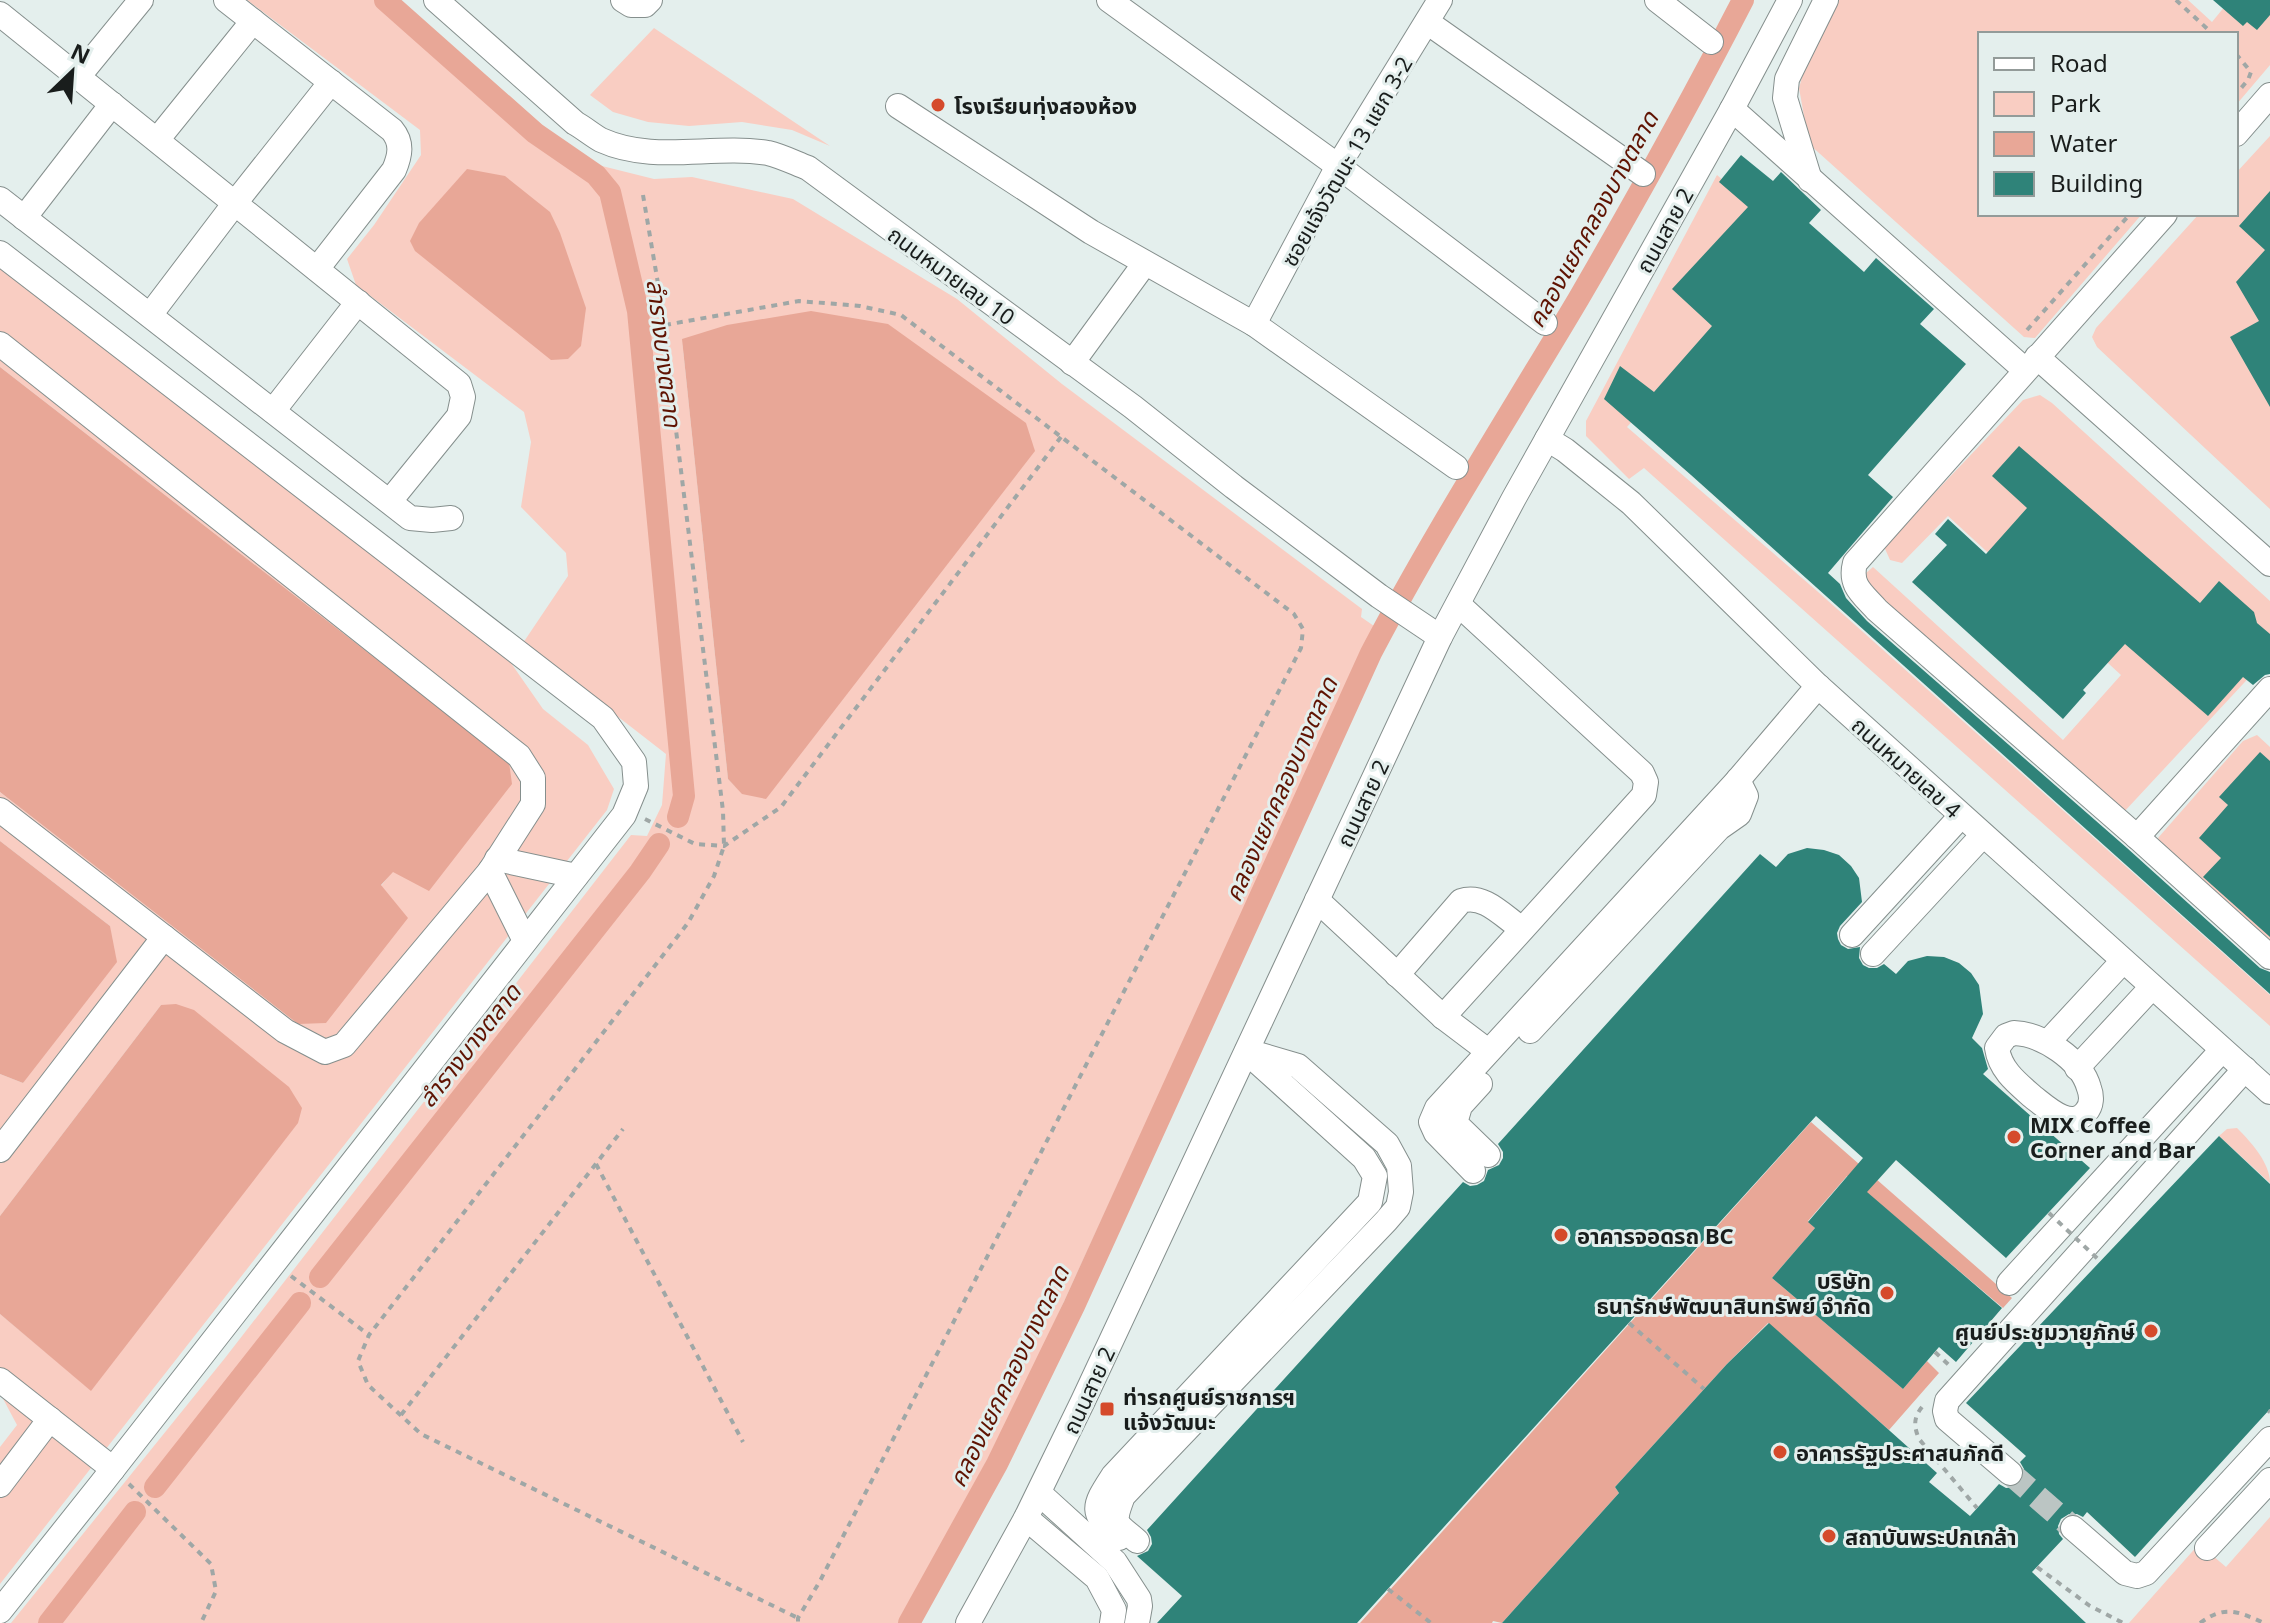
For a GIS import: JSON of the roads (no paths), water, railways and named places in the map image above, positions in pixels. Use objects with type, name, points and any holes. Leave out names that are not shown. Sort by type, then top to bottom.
[{"type":"street","points":[[78,77],[141,0]]},
{"type":"street","points":[[226,0],[392,130],[398,139],[400,156],[394,170],[317,269]]},
{"type":"street","name":"ถนนหมายเลข 10","points":[[436,0],[566,115],[600,139],[652,153],[770,153],[808,168],[1133,407],[1379,596],[1440,637]]},
{"type":"street","points":[[623,0],[631,5],[645,5],[650,0]]},
{"type":"street","points":[[1109,0],[1338,166],[1545,323]]},
{"type":"street","name":"ซอยแจ้งวัฒนะ 13 แยก 3-2","points":[[1254,324],[1338,166],[1440,0]]},
{"type":"street","points":[[1657,0],[1711,42]]},
{"type":"street","name":"ถนนสาย 2","points":[[968,1623],[1039,1493],[1440,637],[1790,0]]},
{"type":"street","points":[[1810,180],[1785,98],[1785,87],[1826,0]]},
{"type":"street","points":[[0,14],[455,381],[462,392],[458,418],[390,501]]},
{"type":"street","points":[[157,140],[253,21]]},
{"type":"street","points":[[1427,22],[1643,174]]},
{"type":"street","points":[[150,315],[331,82]]},
{"type":"street","points":[[2238,132],[2270,95]]},
{"type":"street","points":[[24,218],[112,104]]},
{"type":"street","points":[[898,106],[1091,232],[1254,324],[1456,467]]},
{"type":"street","points":[[1732,109],[1810,180],[2270,564]]},
{"type":"street","points":[[0,199],[410,518],[451,518]]},
{"type":"street","points":[[2163,216],[1855,563],[1852,573],[1854,583],[1877,610],[2270,957]]},
{"type":"street","points":[[0,253],[603,718],[634,762],[636,786],[624,815],[0,1611]]},
{"type":"street","points":[[1072,363],[1155,268]]},
{"type":"street","points":[[273,411],[358,302]]},
{"type":"street","points":[[0,344],[519,756],[533,778],[533,804],[493,865],[344,1045],[325,1052],[285,1031],[0,810]]},
{"type":"street","name":"ถนนหมายเลข 4","points":[[1547,439],[1631,503],[1818,686],[2270,1092]]},
{"type":"street","points":[[1443,1017],[1644,795],[1646,782],[1642,773],[1458,604]]},
{"type":"street","points":[[1738,780],[1746,796],[1739,814],[1719,828],[1460,1106],[1455,1123],[1480,1163],[1436,1133],[1431,1122],[1437,1108],[1738,780],[1818,686]]},
{"type":"street","points":[[2137,837],[2266,701]]},
{"type":"street","points":[[1852,935],[1961,816]]},
{"type":"street","points":[[1873,954],[1983,835]]},
{"type":"street","points":[[493,865],[576,876]]},
{"type":"street","points":[[493,865],[525,941]]},
{"type":"street","points":[[1397,975],[1461,901],[1469,898],[1481,900],[1522,929]]},
{"type":"street","points":[[1317,900],[1443,1017],[1488,1051]]},
{"type":"street","points":[[0,1150],[164,937]]},
{"type":"street","points":[[2048,1042],[2123,961]]},
{"type":"street","points":[[2077,1068],[2152,987]]},
{"type":"street","points":[[2014,1033],[2028,1034],[2048,1042],[2077,1068],[2085,1077],[2091,1098],[2089,1109],[2083,1116],[2059,1116],[2013,1079],[2000,1061],[1997,1048],[2001,1041],[2014,1033]]},
{"type":"street","points":[[2009,1283],[2222,1050]]},
{"type":"street","points":[[1247,1051],[1298,1066],[1387,1144],[1399,1166],[1401,1192],[1398,1207],[1123,1496],[1115,1515],[1117,1524],[1134,1545],[1108,1529],[1097,1511],[1096,1501],[1113,1476],[1370,1202],[1375,1176],[1364,1158],[1247,1051]]},
{"type":"street","points":[[2010,1473],[1947,1419],[1947,1401],[2245,1069]]},
{"type":"street","points":[[1375,1176],[1399,1166]]},
{"type":"street","points":[[0,1380],[113,1469]]},
{"type":"street","points":[[0,1485],[50,1419]]},
{"type":"street","points":[[2073,1528],[2125,1573],[2137,1576],[2146,1573],[2270,1439]]},
{"type":"street","points":[[2207,1548],[2270,1480]]},
{"type":"street","points":[[1026,1518],[1097,1578],[1113,1616],[1138,1611],[1115,1562],[1039,1493]]},
{"type":"water","points":[[467,169],[505,176],[550,212],[586,308],[581,346],[568,359],[551,360],[415,251],[410,241],[419,223]]},
{"type":"water","points":[[811,311],[888,324],[1026,423],[1035,451],[766,799],[742,794],[728,779],[682,339],[727,325]]},
{"type":"water","points":[[0,367],[509,762],[512,784],[429,891],[393,872],[381,885],[408,918],[326,1023],[298,1024],[0,792]]},
{"type":"water","points":[[0,841],[110,926],[117,962],[23,1083],[0,1074]]},
{"type":"water","points":[[176,1004],[194,1010],[289,1087],[302,1108],[298,1123],[91,1391],[0,1314],[0,1216],[161,1005]]},
{"type":"water","points":[[1811,1122],[2012,1298],[2003,1308],[1847,1176],[1808,1221],[1815,1228],[1772,1278],[1903,1389],[1927,1361],[1939,1373],[1889,1430],[1768,1323],[1615,1487],[1619,1493],[1502,1623],[1360,1623]]},
{"type":"waterway","name":"ลำรางบางตลาด","points":[[385,0],[535,133],[596,175],[610,192],[638,311],[684,796],[678,817]]},
{"type":"waterway","name":"คลองแยกคลองบางตลาด","points":[[909,1623],[997,1464],[1074,1306],[1371,653],[1446,518],[1579,298],[1743,0]]},
{"type":"waterway","name":"ลำรางบางตลาด","points":[[320,1277],[659,844]]},
{"type":"waterway","name":"ลำรางบางตลาด","points":[[155,1487],[300,1303]]},
{"type":"waterway","name":"ลำรางบางตลาด","points":[[49,1623],[135,1512]]},
{"type":"tunnel","points":[[2010,1473],[2073,1528]]},
{"type":"place","name":"โรงเรียนทุ่งสองห้อง","points":[[938,105]]},
{"type":"place","name":"MIX Coffee Corner and Bar","points":[[2014,1137]]},
{"type":"place","name":"อาคารจอดรถ BC","points":[[1561,1235]]},
{"type":"place","name":"บริษัท ธนารักษ์พัฒนาสินทรัพย์ จำกัด","points":[[1887,1293]]},
{"type":"place","name":"ศูนย์ประชุมวายุภักษ์","points":[[2151,1331]]},
{"type":"place","name":"ท่ารถศูนย์ราชการฯ แจ้งวัฒนะ","points":[[1107,1409]]},
{"type":"place","name":"อาคารรัฐประศาสนภักดี","points":[[1780,1452]]},
{"type":"place","name":"สถาบันพระปกเกล้า","points":[[1829,1536]]}]
